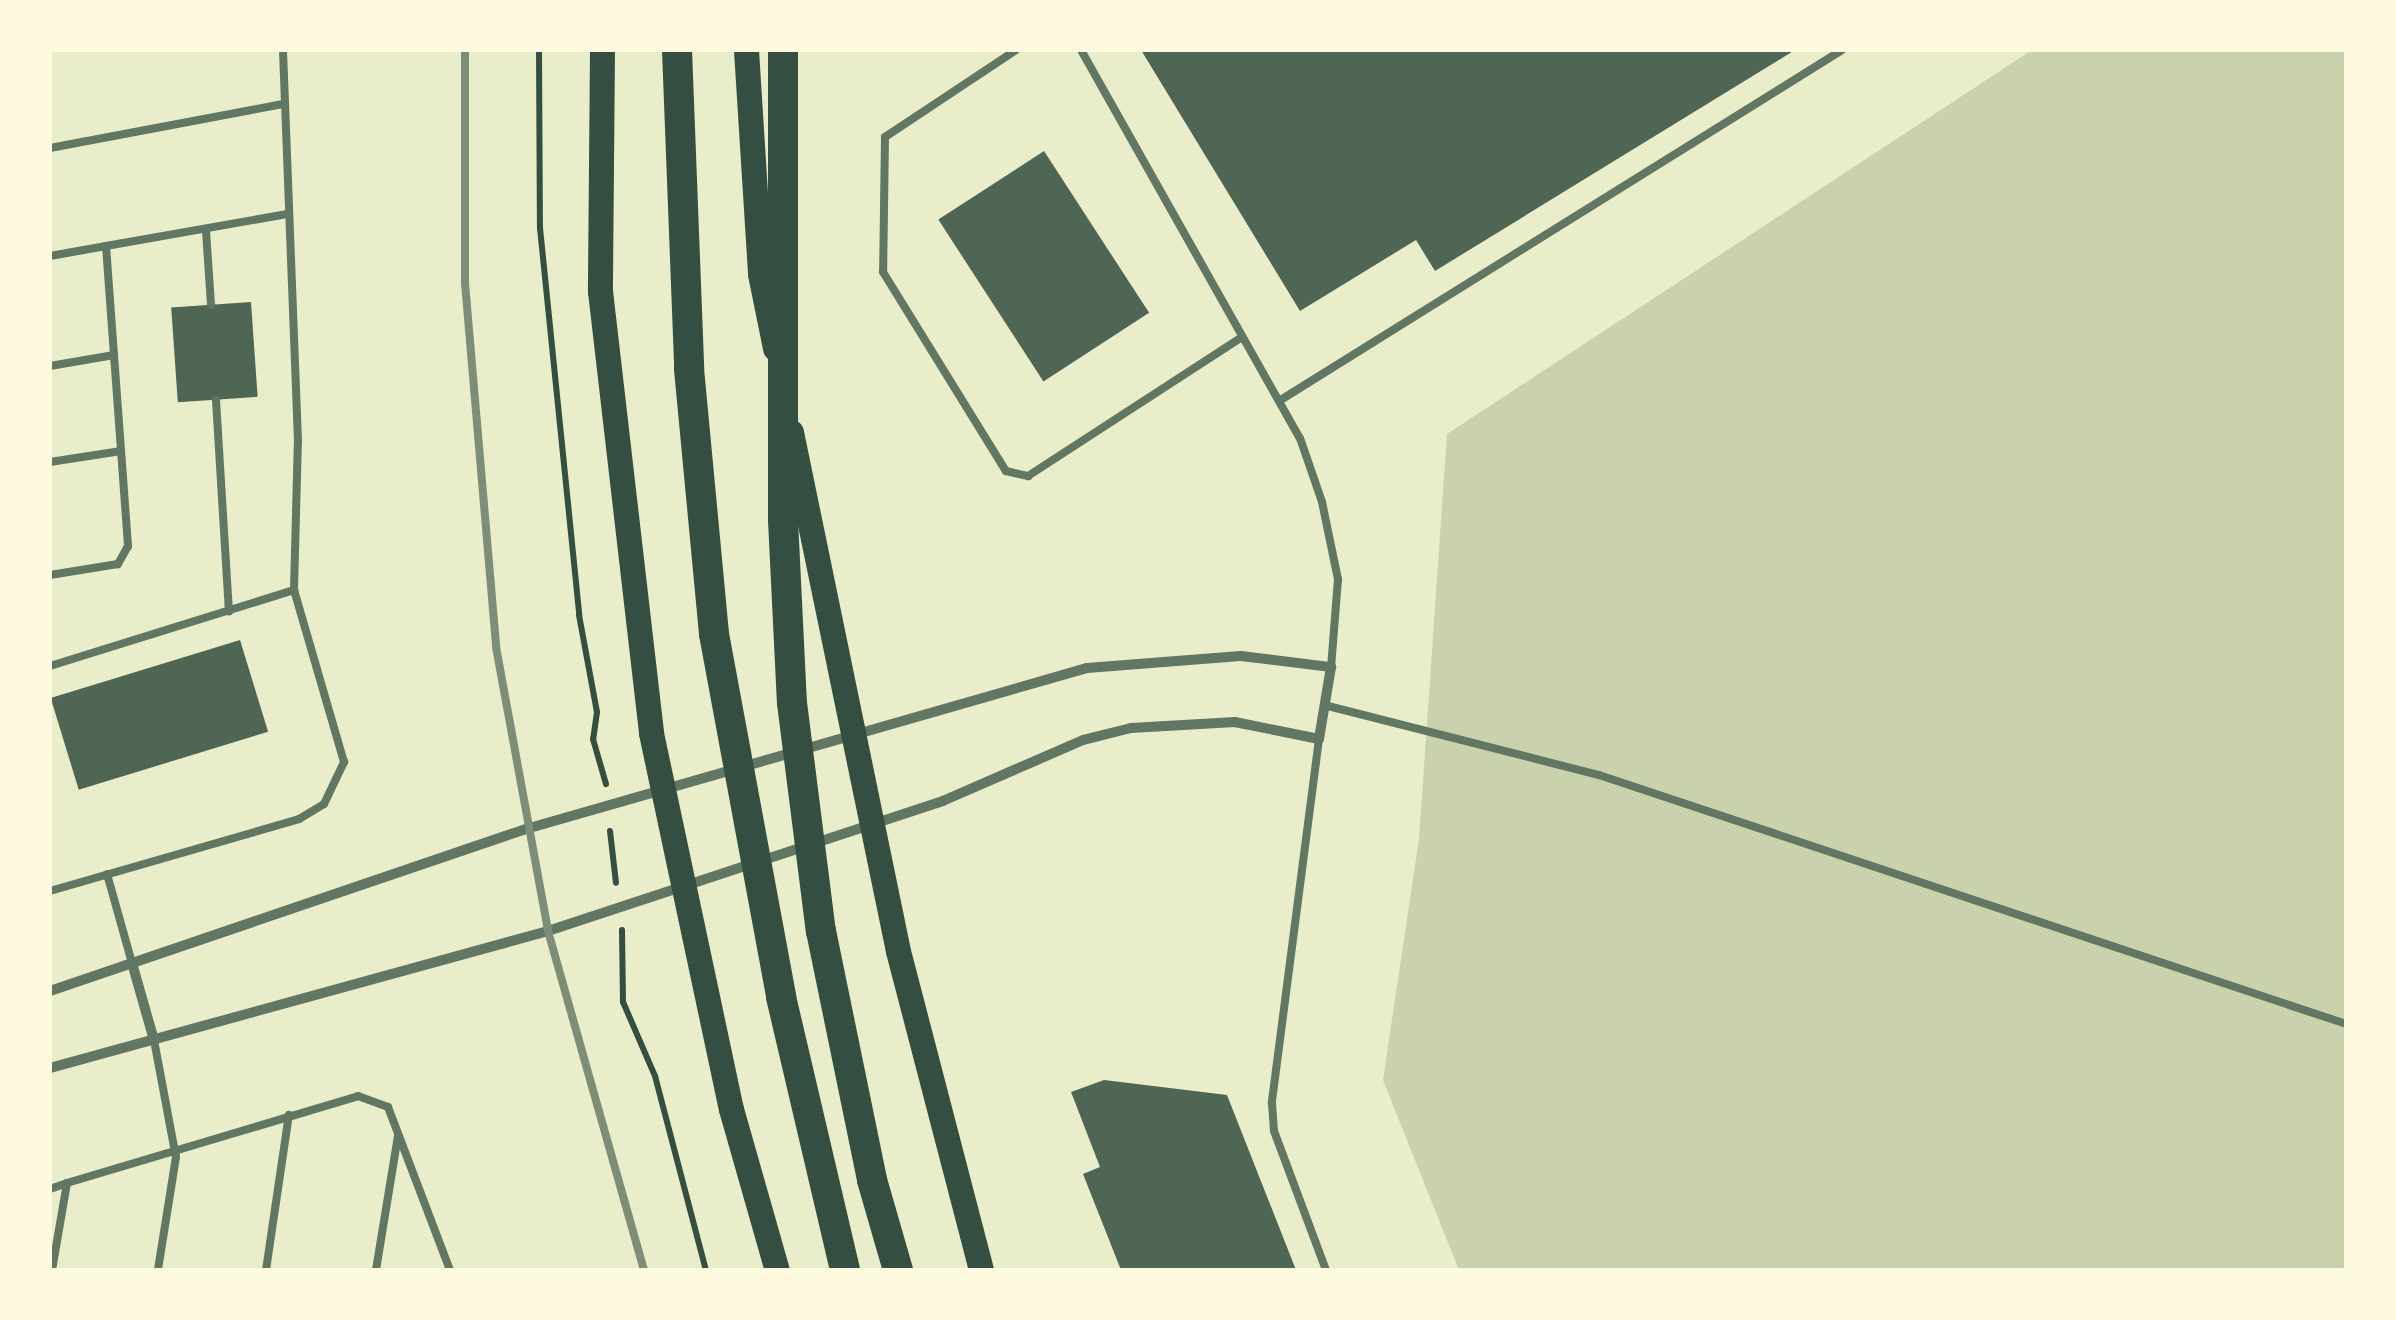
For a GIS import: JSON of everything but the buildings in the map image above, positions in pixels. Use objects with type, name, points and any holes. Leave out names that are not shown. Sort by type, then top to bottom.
[{"type":"highway","points":[[677,50],[682,251],[703,537],[736,773],[845,1270]]},
{"type":"highway","points":[[783,50],[785,614],[820,930],[872,1180],[898,1270]]},
{"type":"main road","points":[[602,50],[600,291],[659,788],[731,1109],[777,1270]]},
{"type":"main road","points":[[746,50],[760,274],[929,1084],[981,1270]]},
{"type":"street","points":[[50,991],[607,804],[853,730],[1088,668],[1241,656],[1331,667],[1319,739],[1235,722],[1132,728],[1083,740],[872,824],[682,888],[50,1068]]},
{"type":"street","points":[[132,964],[154,1040]]},
{"type":"lane","points":[[50,891],[299,818],[324,804],[338,783],[344,762],[294,590],[298,441],[284,50]]},
{"type":"lane","points":[[1016,50],[885,138],[884,272],[1006,471],[1028,476],[1242,337]]},
{"type":"lane","points":[[1081,50],[1300,438],[1326,521],[1338,579],[1331,667]]},
{"type":"lane","points":[[1279,401],[1842,50]]},
{"type":"lane","points":[[50,148],[283,104]]},
{"type":"lane","points":[[50,256],[287,214]]},
{"type":"lane","points":[[206,230],[211,305]]},
{"type":"lane","points":[[50,576],[118,564],[128,546],[106,246]]},
{"type":"lane","points":[[50,366],[114,355]]},
{"type":"lane","points":[[216,400],[229,612]]},
{"type":"lane","points":[[50,462],[121,450]]},
{"type":"lane","points":[[50,666],[294,590]]},
{"type":"lane","points":[[1324,705],[1598,775],[2346,1024]]},
{"type":"lane","points":[[1319,739],[1272,1104],[1274,1131],[1326,1270]]},
{"type":"lane","points":[[107,874],[132,964]]},
{"type":"lane","points":[[154,1040],[174,1147],[158,1270]]},
{"type":"lane","points":[[50,1189],[174,1147],[358,1096],[388,1106],[450,1270]]},
{"type":"lane","points":[[266,1270],[289,1115]]},
{"type":"lane","points":[[376,1270],[399,1134]]},
{"type":"lane","points":[[52,1270],[67,1183]]},
{"type":"path","points":[[539,50],[540,228],[579,616],[597,712],[593,740],[604,759],[627,976],[623,1002],[655,1076],[706,1270]]},
{"type":"green space","points":[[2032,50],[2346,50],[2346,1270],[1459,1270],[1383,1080],[1419,839],[1447,434]]},
{"type":"railway","points":[[465,50],[465,283],[496,647],[548,931],[644,1270]]}]
